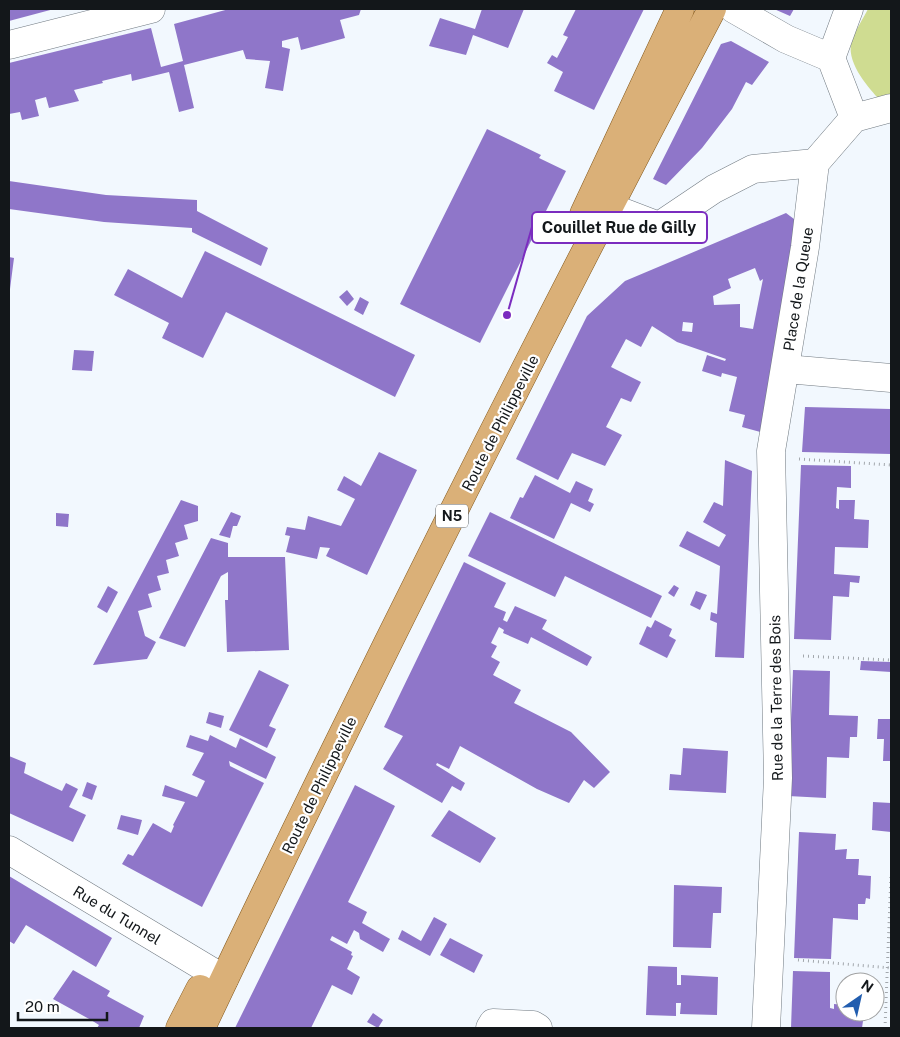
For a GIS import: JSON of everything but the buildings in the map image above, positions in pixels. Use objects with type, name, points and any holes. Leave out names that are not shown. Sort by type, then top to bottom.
[{"type":"main road","name":"Route de Philippeville","points":[[599,204],[680,9]]},
{"type":"main road","name":"Route de Philippeville","points":[[180,1028],[217,974],[599,204],[712,9]]},
{"type":"main road","name":"Route de Philippeville","points":[[201,1028],[217,974]]},
{"type":"street","points":[[9,45],[151,9]]},
{"type":"street","points":[[734,9],[786,39],[831,58]]},
{"type":"street","points":[[849,9],[831,58],[854,118]]},
{"type":"street","points":[[599,204],[659,226],[714,190],[754,169],[815,163],[854,118],[891,108]]},
{"type":"street","name":"Place de la Queue","points":[[815,163],[805,247],[786,369],[891,378]]},
{"type":"street","name":"Rue de la Terre des Bois","points":[[766,1028],[778,778],[771,455],[786,369]]},
{"type":"street","name":"Rue du Tunnel","points":[[9,850],[217,974]]},
{"type":"street","points":[[490,1028],[493,1023],[538,1028]]},
{"type":"path","points":[[771,455],[891,465]]},
{"type":"path","points":[[775,654],[891,660]]},
{"type":"path","points":[[884,1028],[889,968],[891,874]]},
{"type":"path","points":[[770,958],[889,968]]},
{"type":"green space","points":[[868,9],[891,9],[891,96],[878,98],[858,72],[851,56],[852,40]]},
{"type":"place","name":"Couillet Rue de Gilly","points":[[507,315]]}]
